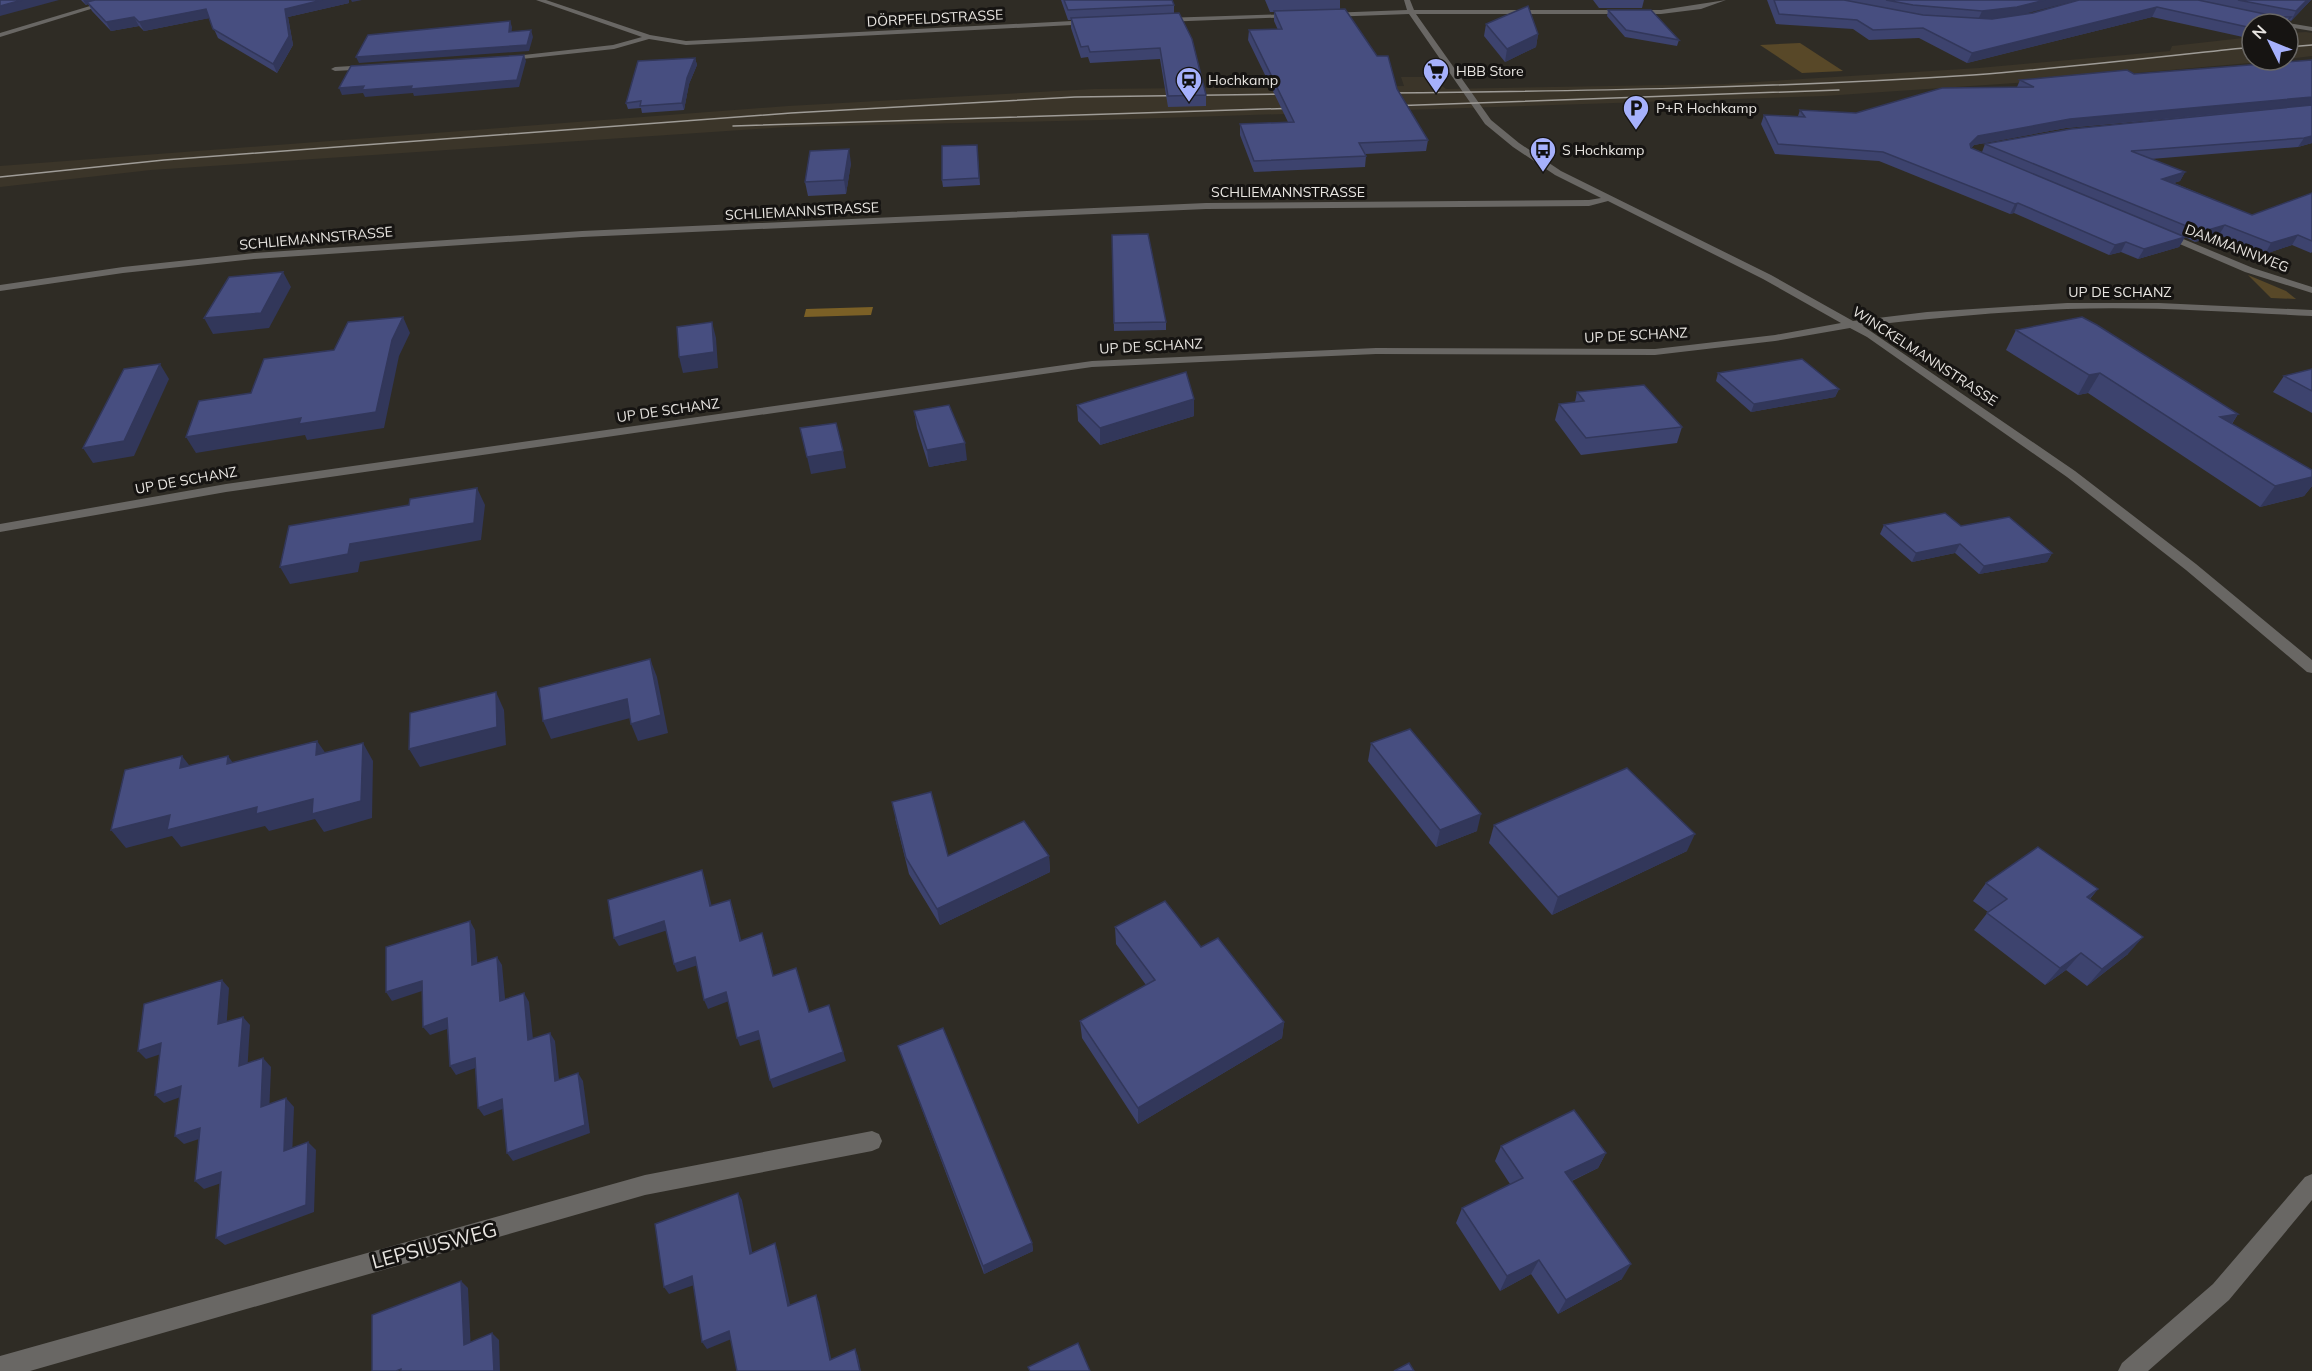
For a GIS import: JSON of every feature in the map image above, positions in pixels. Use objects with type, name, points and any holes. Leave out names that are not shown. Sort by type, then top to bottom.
[{"type":"street","points":[[0,35],[117,0]]},
{"type":"street","name":"DÖRPFELDSTRASSE","points":[[538,0],[649,38],[711,43],[1099,22]]},
{"type":"street","name":"WINCKELMANNSTRASSE","points":[[1407,0],[1411,12],[1488,122],[1516,145],[1552,170],[1767,277],[1852,324],[1966,399],[2071,474],[2191,567],[2312,668]]},
{"type":"street","points":[[1314,15],[1411,12],[1661,12],[1701,7],[1723,0]]},
{"type":"street","points":[[1157,20],[1303,15]]},
{"type":"street","points":[[495,60],[596,50],[649,38]]},
{"type":"street","points":[[335,69],[383,66]]},
{"type":"street","name":"SCHLIEMANNSTRASSE","points":[[0,288],[123,270],[254,256],[472,240],[1183,207],[1589,202],[1607,199]]},
{"type":"street","name":"DAMMANNWEG","points":[[2149,228],[2249,270],[2312,290]]},
{"type":"street","name":"UP DE SCHANZ","points":[[0,528],[226,488],[1092,364],[1387,351],[1655,352],[1775,338],[1852,324],[1927,315],[2067,306],[2159,306],[2312,313]]},
{"type":"street","name":"LEPSIUSWEG","points":[[0,1368],[645,1185],[872,1141]]},
{"type":"street","points":[[2130,1371],[2222,1292],[2312,1184]]},
{"type":"shaded area","points":[[2300,32],[2312,33],[2312,56],[2300,58]]},
{"type":"shaded area","points":[[2240,38],[2240,64],[2046,81],[1824,96],[1101,120],[786,127],[151,170],[0,187],[0,166],[788,106],[1094,89],[1404,86],[1401,77],[1431,77],[1446,89],[1724,84],[1979,68],[2170,51],[2172,46]]},
{"type":"shaded area","points":[[1800,43],[1843,71],[1802,73],[1760,45]]},
{"type":"shaded area","points":[[2248,275],[2286,291],[2296,299],[2271,298]]},
{"type":"shaded area","points":[[873,307],[871,315],[804,317],[806,309]]},
{"type":"building","points":[[0,0],[22,0],[0,6]]},
{"type":"building","points":[[95,0],[322,0],[285,9],[289,36],[273,64],[213,29],[206,9],[139,22],[134,17],[106,22],[87,2]]},
{"type":"building","points":[[1064,0],[1172,0],[1174,5],[1068,10]]},
{"type":"building","points":[[1774,0],[1844,0],[1923,15],[1992,19],[2033,13],[2079,0],[2198,0],[2255,12],[2240,12],[2240,25],[2157,7],[1972,53],[1923,28],[1873,30],[1857,20],[1779,14]]},
{"type":"building","points":[[1886,0],[2045,0],[2017,7],[1982,11],[1913,5]]},
{"type":"building","points":[[2238,0],[2307,0],[2296,11]]},
{"type":"building","points":[[1528,6],[1538,34],[1507,49],[1486,24]]},
{"type":"building","points":[[1345,9],[1377,56],[1388,56],[1397,89],[1428,140],[1359,143],[1366,156],[1254,161],[1240,124],[1294,122],[1249,30],[1282,29],[1274,11]]},
{"type":"building","points":[[1608,10],[1651,10],[1679,40],[1626,30]]},
{"type":"building","points":[[1179,13],[1192,39],[1206,95],[1168,96],[1160,48],[1090,52],[1088,46],[1081,47],[1071,18]]},
{"type":"building","points":[[510,21],[509,32],[531,30],[527,45],[356,57],[368,35]]},
{"type":"building","points":[[524,55],[517,80],[411,89],[412,86],[362,90],[364,86],[339,88],[351,66]]},
{"type":"building","points":[[695,58],[687,78],[682,103],[640,106],[641,101],[626,103],[638,61]]},
{"type":"building","points":[[2312,60],[2312,97],[2070,119],[1978,136],[1970,144],[1971,148],[2185,237],[2144,249],[2126,242],[2115,245],[2018,203],[2015,204],[1883,152],[1778,144],[1764,115],[1805,117],[1800,110],[1856,113],[1942,88],[2034,87],[2020,80],[2127,70],[2134,74],[2240,66],[2240,72],[2300,72],[2300,61]]},
{"type":"building","points":[[2312,105],[2312,136],[2131,151],[2185,172],[2162,179],[2252,215],[2312,193],[2312,241],[2298,235],[2271,243],[2225,225],[2201,232],[1985,144],[2071,129]]},
{"type":"building","points":[[977,145],[979,178],[942,180],[942,146]]},
{"type":"building","points":[[849,149],[844,180],[805,182],[810,151]]},
{"type":"building","points":[[1148,234],[1166,322],[1114,323],[1112,235]]},
{"type":"building","points":[[283,272],[261,313],[204,318],[229,277]]},
{"type":"building","points":[[403,317],[392,340],[376,412],[299,424],[301,418],[186,437],[199,401],[251,393],[264,359],[334,350],[348,322]]},
{"type":"building","points":[[2082,317],[2238,414],[2220,417],[2312,470],[2312,477],[2275,486],[2100,373],[2089,375],[2016,330]]},
{"type":"building","points":[[712,322],[714,352],[679,357],[677,327]]},
{"type":"building","points":[[1802,359],[1839,389],[1754,404],[1718,373]]},
{"type":"building","points":[[160,364],[124,441],[83,448],[124,369]]},
{"type":"building","points":[[2312,369],[2312,391],[2284,376]]},
{"type":"building","points":[[1186,372],[1194,399],[1100,428],[1077,405]]},
{"type":"building","points":[[1644,385],[1682,427],[1586,438],[1559,404],[1584,401],[1577,392]]},
{"type":"building","points":[[949,405],[965,443],[927,450],[914,411]]},
{"type":"building","points":[[836,423],[843,451],[807,457],[800,428]]},
{"type":"building","points":[[477,488],[474,523],[350,544],[348,554],[280,567],[289,526],[409,505],[410,499]]},
{"type":"building","points":[[1945,513],[1961,526],[2009,517],[2052,553],[1984,566],[1960,544],[1916,553],[1884,525]]},
{"type":"building","points":[[650,659],[661,715],[631,724],[627,699],[543,721],[539,688]]},
{"type":"building","points":[[496,692],[497,727],[409,749],[410,713]]},
{"type":"building","points":[[1410,729],[1481,814],[1440,830],[1371,743]]},
{"type":"building","points":[[317,741],[316,755],[363,743],[361,801],[312,814],[313,799],[256,814],[257,807],[167,830],[170,815],[111,830],[125,770],[182,756],[180,768],[228,756],[227,764]]},
{"type":"building","points":[[1627,768],[1695,834],[1558,897],[1494,825]]},
{"type":"building","points":[[931,792],[948,856],[1024,821],[1049,856],[937,909],[906,858],[892,802]]},
{"type":"building","points":[[2038,847],[2098,889],[2087,897],[2143,937],[2102,969],[2081,953],[2060,968],[1987,913],[2007,899],[1986,883]]},
{"type":"building","points":[[702,870],[710,906],[730,900],[740,941],[762,933],[773,976],[796,968],[809,1012],[829,1005],[843,1052],[770,1080],[758,1031],[737,1038],[726,992],[704,1000],[695,957],[674,964],[664,921],[614,938],[608,900]]},
{"type":"building","points":[[1165,901],[1201,947],[1218,938],[1284,1022],[1138,1108],[1080,1021],[1155,980],[1115,927]]},
{"type":"building","points":[[470,921],[472,965],[497,957],[500,1001],[524,993],[528,1040],[550,1033],[555,1081],[578,1073],[585,1125],[507,1153],[502,1099],[478,1108],[475,1058],[450,1066],[447,1018],[423,1027],[422,981],[386,992],[386,947]]},
{"type":"building","points":[[222,980],[218,1024],[243,1017],[239,1066],[263,1058],[261,1107],[286,1098],[284,1151],[308,1142],[306,1205],[216,1238],[221,1172],[195,1181],[200,1128],[175,1136],[181,1086],[155,1095],[161,1043],[138,1051],[144,1004]]},
{"type":"building","points":[[943,1028],[1032,1243],[983,1266],[898,1046]]},
{"type":"building","points":[[1574,1110],[1606,1153],[1565,1172],[1631,1264],[1566,1300],[1539,1260],[1507,1276],[1462,1208],[1523,1178],[1501,1146]]},
{"type":"building","points":[[738,1193],[750,1254],[775,1243],[788,1306],[816,1295],[830,1360],[855,1349],[860,1371],[737,1371],[729,1331],[702,1342],[692,1276],[664,1287],[655,1224]]},
{"type":"building","points":[[461,1281],[464,1345],[492,1333],[494,1371],[401,1371],[401,1369],[372,1371],[372,1315]]},
{"type":"building","points":[[1078,1343],[1090,1371],[1030,1371],[1028,1367]]},
{"type":"building","points":[[1409,1363],[1414,1371],[1394,1371]]},
{"type":"tram line","points":[[2300,46],[2312,45]]},
{"type":"tram line","points":[[1384,93],[1826,83],[1973,75],[2240,48]]},
{"type":"tram line","points":[[1389,106],[1839,90]]},
{"type":"tram line","points":[[0,177],[164,160],[791,113],[1075,97],[1291,94]]},
{"type":"tram line","points":[[733,126],[1299,108]]},
{"type":"place","name":"HBB Store","points":[[1436,94]]},
{"type":"place","name":"Hochkamp","points":[[1189,103]]},
{"type":"place","name":"P+R Hochkamp","points":[[1636,131]]},
{"type":"place","name":"S Hochkamp","points":[[1543,173]]}]
